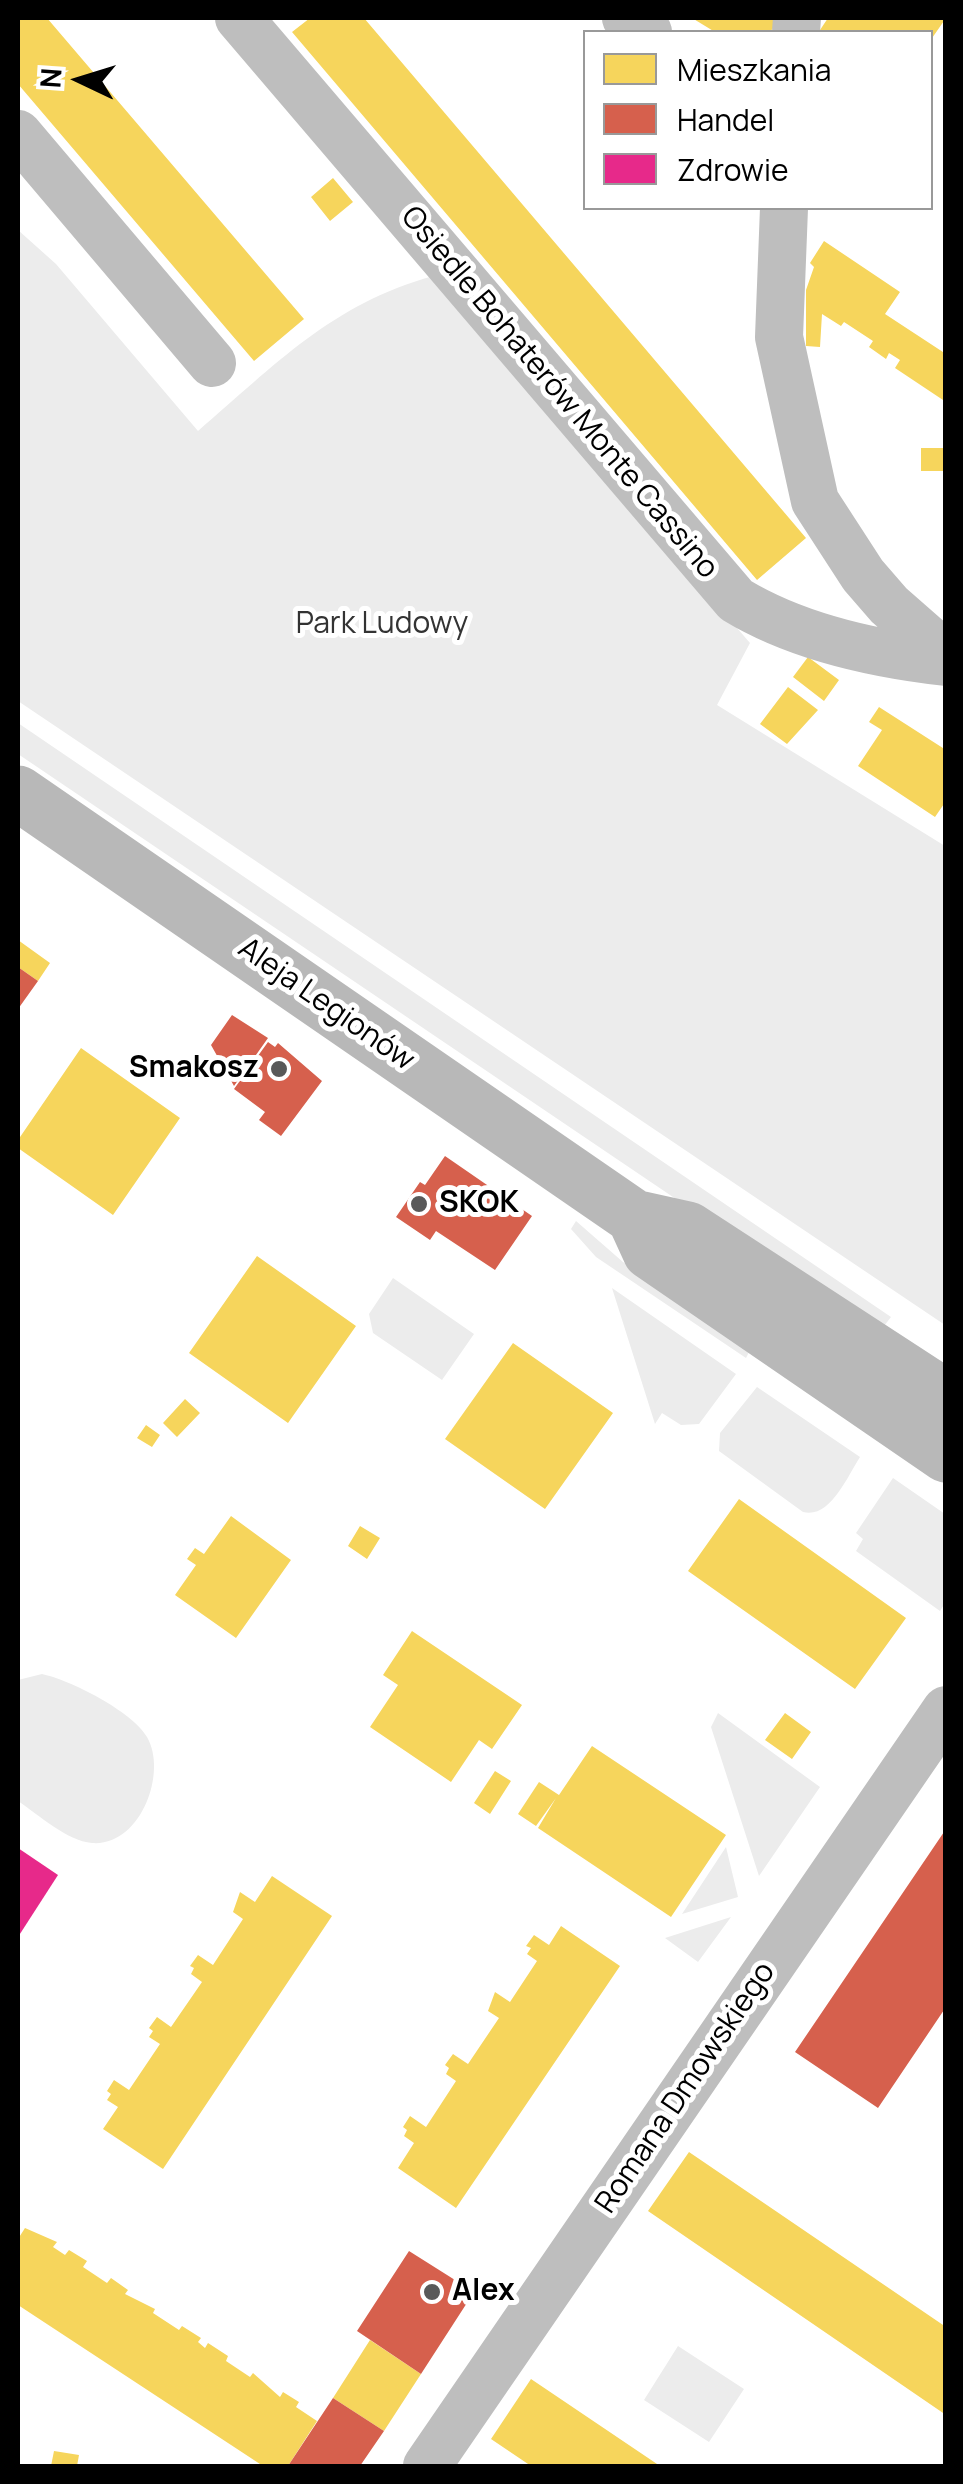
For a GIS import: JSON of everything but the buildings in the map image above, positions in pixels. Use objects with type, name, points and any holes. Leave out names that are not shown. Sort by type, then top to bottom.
[{"type":"main road","name":"Aleja Legionów","points":[[18,793],[634,1217],[688,1229],[946,1397]]},
{"type":"main road","name":"Aleja Legionów","points":[[634,1217],[650,1252],[946,1455]]},
{"type":"street","name":"Osiedle Bohaterów Monte Cassino","points":[[240,18],[736,600],[767,620],[810,633],[946,659]]},
{"type":"street","points":[[18,134],[212,363]]},
{"type":"street","name":"Osiedle Bohaterów Monte Cassino","points":[[784,210],[780,337],[816,502],[864,575],[889,605],[946,659]]},
{"type":"street","name":"Romana Dmowskiego","points":[[426,2466],[946,1710]]},
{"type":"green space","name":"Park Ludowy","points":[[18,230],[56,264],[198,431],[306,339],[364,303],[433,276],[750,643],[717,705],[945,846],[945,1325],[18,701]]},
{"type":"green space","points":[[18,723],[891,1317],[877,1335],[18,754]]},
{"type":"green space","points":[[576,1221],[623,1262],[750,1350],[746,1358],[596,1257],[571,1229]]},
{"type":"green space","points":[[393,1278],[474,1334],[442,1380],[373,1333],[369,1314]]},
{"type":"green space","points":[[612,1288],[736,1374],[699,1424],[681,1425],[662,1413],[655,1424]]},
{"type":"green space","points":[[757,1387],[860,1457],[837,1495],[821,1509],[803,1512],[719,1451],[720,1433]]},
{"type":"green space","points":[[893,1478],[945,1514],[945,1603],[940,1611],[856,1551],[863,1539],[856,1533]]},
{"type":"green space","points":[[42,1674],[99,1698],[128,1717],[147,1737],[154,1769],[145,1805],[124,1833],[109,1841],[92,1843],[73,1838],[18,1801],[18,1680]]},
{"type":"green space","points":[[718,1713],[820,1787],[759,1876],[711,1727]]},
{"type":"green space","points":[[726,1847],[738,1897],[682,1914]]},
{"type":"green space","points":[[731,1917],[698,1962],[665,1938]]},
{"type":"green space","points":[[678,2346],[744,2389],[709,2442],[644,2400]]},
{"type":"place","name":"Smakosz","points":[[279,1069]]},
{"type":"place","name":"SKOK","points":[[419,1204]]},
{"type":"place","name":"Alex","points":[[432,2292]]}]
